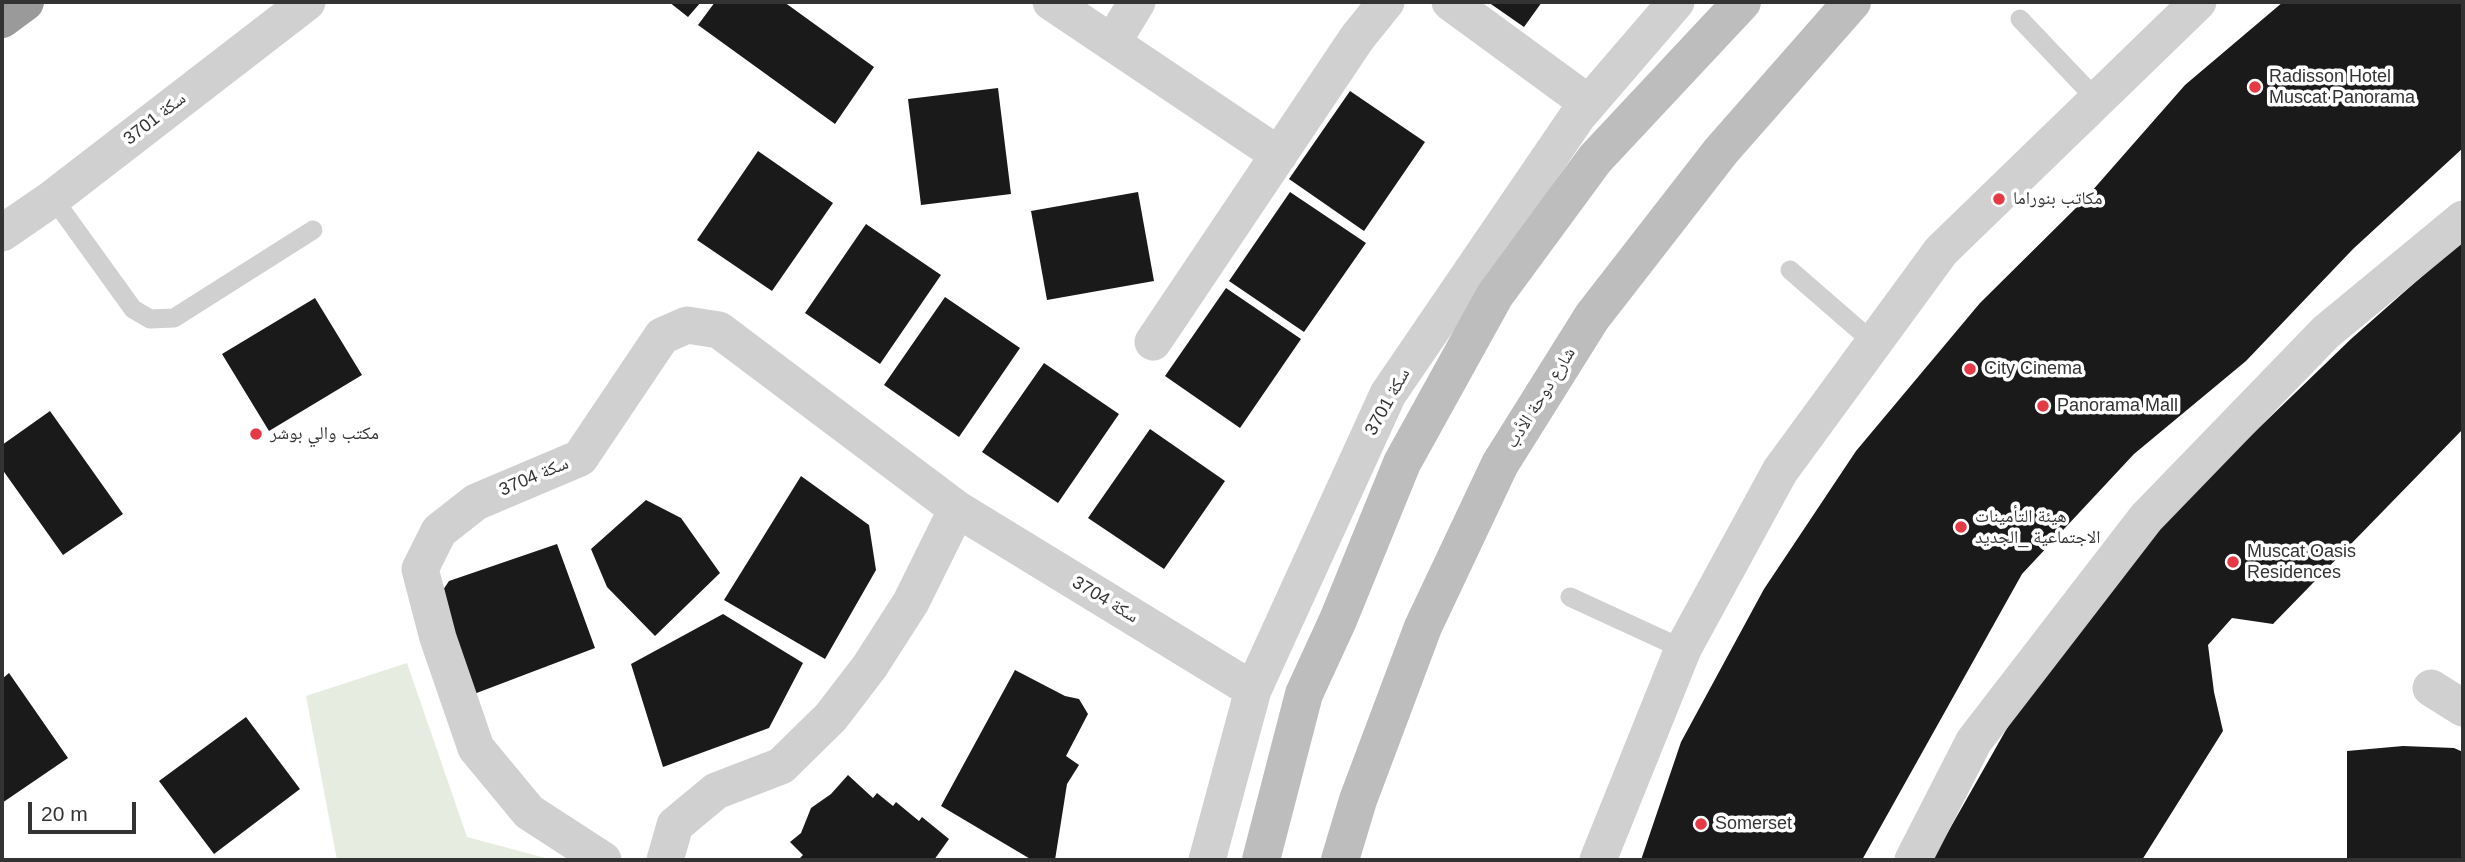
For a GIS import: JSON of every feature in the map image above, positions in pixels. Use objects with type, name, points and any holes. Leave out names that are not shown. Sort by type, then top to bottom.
[{"type":"highway","points":[[2,19],[25,2]]},
{"type":"main road","points":[[1261,860],[1304,694],[1338,620],[1402,463],[1495,295],[1595,159],[1742,2]]},
{"type":"main road","name":"شارع دوحة الأدب","points":[[1340,860],[1358,800],[1423,627],[1500,464],[1592,317],[1721,151],[1852,2]]},
{"type":"street","name":"سكة 3701","points":[[2,233],[52,198],[307,2]]},
{"type":"street","points":[[1051,2],[1279,155]]},
{"type":"street","points":[[1112,43],[1137,2]]},
{"type":"street","points":[[1153,342],[1386,2]]},
{"type":"street","points":[[1450,2],[1588,103]]},
{"type":"street","name":"سكة 3701","points":[[1207,860],[1254,690],[1388,394],[1588,103],[1676,2]]},
{"type":"street","points":[[1598,860],[1683,649],[1780,471],[1941,251],[2198,2]]},
{"type":"street","points":[[1913,860],[1974,741],[2147,518],[2326,331],[2463,219]]},
{"type":"street","name":"سكة 3704","points":[[603,860],[529,812],[476,748],[438,638],[419,569],[439,531],[476,502],[580,458],[662,336],[687,325],[719,330],[957,509],[1254,690]]},
{"type":"street","points":[[665,860],[674,825],[716,791],[781,766],[831,717],[870,666],[911,602],[957,509]]},
{"type":"street","points":[[2431,688],[2463,708]]},
{"type":"lane","points":[[2020,19],[2097,100]]},
{"type":"lane","points":[[52,198],[132,309],[150,319],[174,318],[313,230]]},
{"type":"lane","points":[[1790,270],[1874,343]]},
{"type":"lane","points":[[1570,597],[1683,649]]},
{"type":"shaded area","points":[[407,663],[467,837],[553,860],[337,860],[306,696]]},
{"type":"building","points":[[669,2],[701,2],[688,17]]},
{"type":"building","points":[[715,2],[784,2],[874,67],[835,124],[698,25]]},
{"type":"building","points":[[1488,2],[1542,2],[1524,27]]},
{"type":"building","name":"Panorama Mall","points":[[2283,2],[2463,2],[2463,148],[2353,249],[2246,361],[2134,454],[2022,574],[1862,860],[1641,860],[1681,742],[1764,589],[1856,451],[1980,303],[2084,200],[2185,85]]},
{"type":"building","points":[[998,88],[1011,194],[921,205],[908,99]]},
{"type":"building","points":[[1350,91],[1425,142],[1364,231],[1289,179]]},
{"type":"building","points":[[758,151],[833,203],[772,291],[697,240]]},
{"type":"building","points":[[1138,192],[1154,281],[1047,300],[1031,211]]},
{"type":"building","points":[[1290,192],[1366,243],[1304,332],[1229,281]]},
{"type":"building","points":[[866,224],[941,275],[880,364],[805,313]]},
{"type":"building","name":"Muscat Oasis Residences","points":[[2463,240],[2463,429],[2273,624],[2232,618],[2208,645],[2214,692],[2223,731],[2142,860],[1932,860],[2031,686],[2178,506],[2351,339]]},
{"type":"building","points":[[1226,288],[1301,339],[1240,428],[1165,376]]},
{"type":"building","points":[[945,297],[1020,348],[959,437],[884,385]]},
{"type":"building","points":[[315,298],[362,375],[269,431],[222,354]]},
{"type":"building","points":[[1044,363],[1119,414],[1058,503],[982,452]]},
{"type":"building","points":[[50,411],[123,514],[63,555],[2,469],[2,445]]},
{"type":"building","points":[[1150,429],[1225,481],[1164,569],[1088,518]]},
{"type":"building","points":[[801,476],[869,525],[876,570],[825,659],[724,600]]},
{"type":"building","points":[[646,500],[681,518],[720,573],[655,636],[607,587],[591,549]]},
{"type":"building","points":[[557,544],[595,648],[474,694],[441,593],[449,581]]},
{"type":"building","points":[[723,614],[803,663],[769,728],[663,767],[631,664]]},
{"type":"building","points":[[1015,670],[1065,696],[1079,699],[1088,714],[1066,756],[1079,765],[1067,784],[1055,860],[1032,860],[941,806]]},
{"type":"building","points":[[9,673],[68,758],[2,803],[2,679]]},
{"type":"building","points":[[246,717],[300,789],[214,854],[159,781]]},
{"type":"building","points":[[2403,746],[2454,748],[2463,752],[2463,860],[2347,860],[2347,751]]},
{"type":"building","points":[[848,775],[873,798],[877,793],[893,806],[896,802],[919,821],[922,817],[949,839],[934,860],[798,860],[803,855],[790,842],[801,833],[811,808],[831,794]]},
{"type":"place","name":"Radisson Hotel Muscat Panorama","points":[[2255,87]]},
{"type":"place","name":"مكاتب بنوراما","points":[[1999,199]]},
{"type":"place","name":"City Cinema","points":[[1970,369]]},
{"type":"place","name":"Panorama Mall","points":[[2043,406]]},
{"type":"place","name":"مكتب والي بوشر","points":[[256,434]]},
{"type":"place","name":"هيئة التأمينات الاجتماعية _الجديد","points":[[1961,527]]},
{"type":"place","name":"Muscat Oasis Residences","points":[[2233,562]]},
{"type":"place","name":"Somerset","points":[[1701,824]]}]
